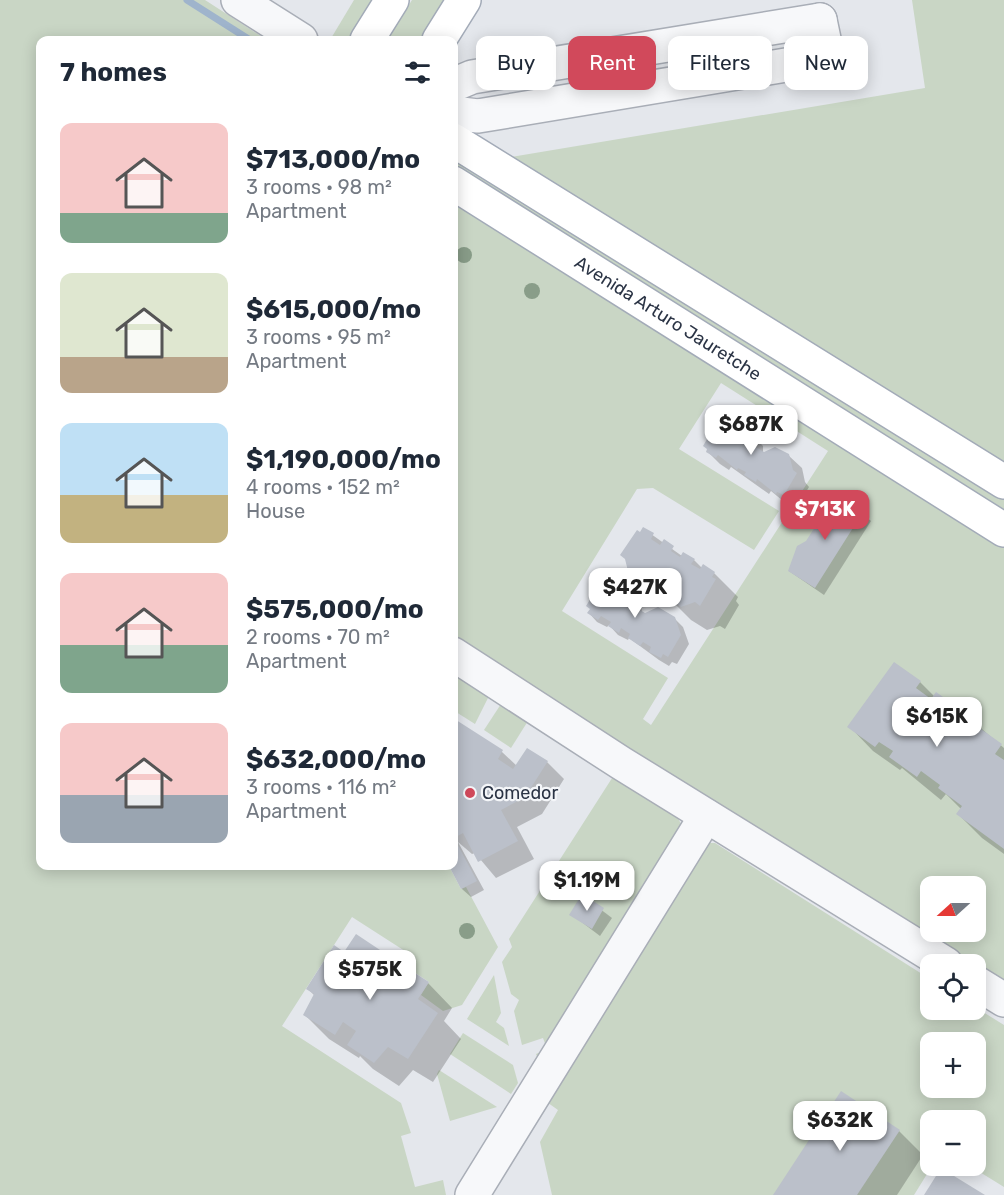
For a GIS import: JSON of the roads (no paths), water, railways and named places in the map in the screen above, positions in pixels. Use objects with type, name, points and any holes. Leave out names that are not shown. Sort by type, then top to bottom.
[{"type":"main road","points":[[370,36],[392,0]]},
{"type":"main road","points":[[442,36],[464,0]]},
{"type":"main road","points":[[458,143],[1004,482]]},
{"type":"main road","name":"Avenida Arturo Jauretche","points":[[458,186],[1004,530]]},
{"type":"street","points":[[238,0],[295,36]]},
{"type":"street","points":[[458,83],[472,77],[827,10],[828,58],[478,116],[458,114]]},
{"type":"street","points":[[458,657],[706,816],[930,954]]},
{"type":"street","points":[[472,1195],[706,816]]},
{"type":"street","points":[[986,989],[1004,1000]]},
{"type":"waterway","points":[[187,0],[244,36]]},
{"type":"place","name":"Comedor","points":[[470,793]]}]
